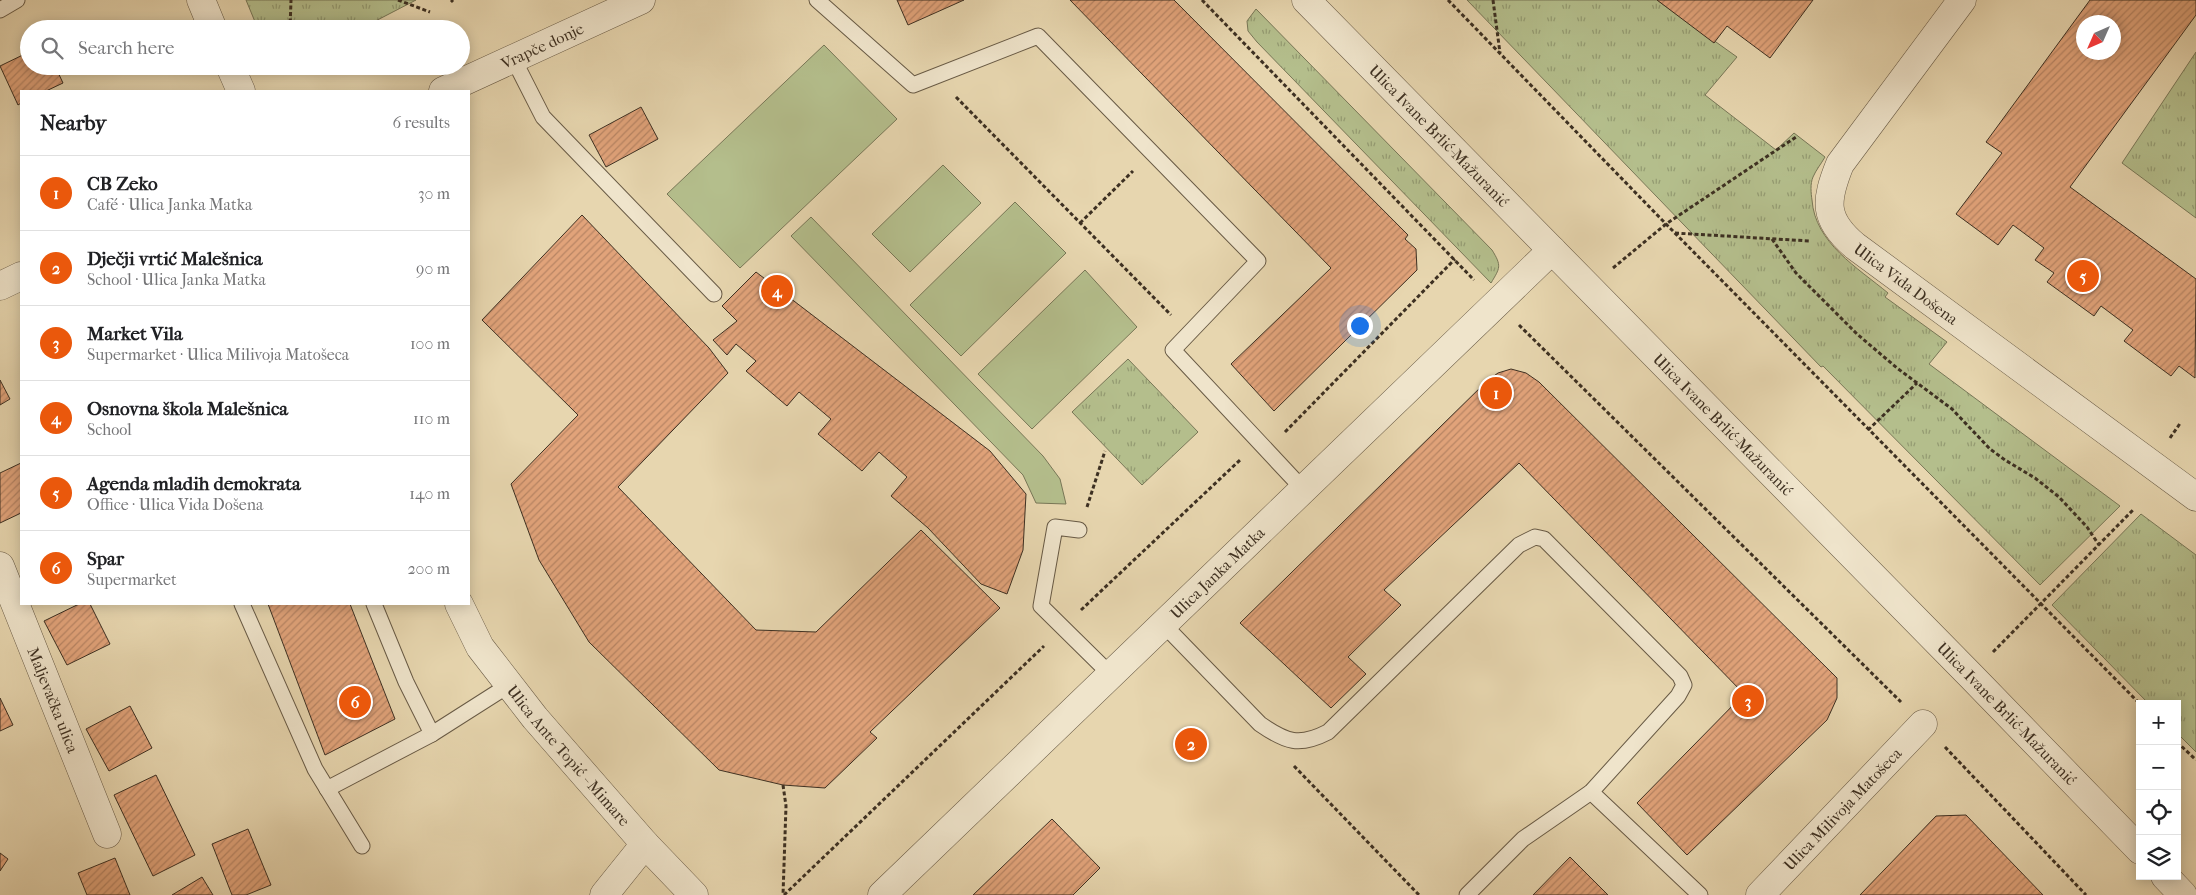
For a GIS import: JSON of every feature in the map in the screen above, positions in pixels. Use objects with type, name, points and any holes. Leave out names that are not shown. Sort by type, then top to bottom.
[{"type":"street","points":[[201,0],[209,20]]},
{"type":"street","name":"Vrapče donje","points":[[445,90],[641,0]]},
{"type":"street","name":"Ulica Ivane Brlić-Mažuranić","points":[[1306,0],[2136,846]]},
{"type":"street","name":"Ulica Vida Došena","points":[[1962,0],[1840,164],[1833,183],[1829,203],[1832,221],[1845,238],[1862,252],[2196,497]]},
{"type":"street","points":[[234,75],[241,90]]},
{"type":"street","name":"Ulica Janka Matka","points":[[882,895],[1552,250]]},
{"type":"street","points":[[0,286],[20,276]]},
{"type":"street","name":"Maljevačka ulica","points":[[0,566],[107,834]]},
{"type":"street","name":"Ulica Ante Topić - Mimare","points":[[459,605],[480,647],[535,718],[645,844],[694,895]]},
{"type":"street","name":"Ulica Milivoja Matošeca","points":[[1760,895],[1923,724]]},
{"type":"street","points":[[604,895],[645,844]]},
{"type":"street","points":[[2169,880],[2183,895]]},
{"type":"lane","points":[[0,10],[17,0]]},
{"type":"lane","points":[[817,0],[913,85],[1038,36],[1258,261],[1173,350],[1303,489]]},
{"type":"lane","points":[[514,60],[543,117],[714,294]]},
{"type":"lane","points":[[1079,530],[1055,527],[1041,606],[1111,674]]},
{"type":"lane","points":[[1164,624],[1260,724],[1277,736],[1297,741],[1311,741],[1328,732],[1519,545],[1535,537],[1544,538],[1680,676],[1684,685],[1678,696],[1591,792],[1523,839],[1467,895]]},
{"type":"lane","points":[[242,605],[315,769],[362,846]]},
{"type":"lane","points":[[374,605],[406,682],[432,734]]},
{"type":"lane","points":[[327,789],[432,734],[509,685]]},
{"type":"lane","points":[[1591,792],[1700,895]]},
{"type":"path","points":[[290,20],[291,0]]},
{"type":"path","points":[[398,0],[430,12]]},
{"type":"path","points":[[1202,0],[1477,283]]},
{"type":"path","points":[[1448,0],[1674,233],[2136,700]]},
{"type":"path","points":[[1493,0],[1500,54]]},
{"type":"path","points":[[936,76],[1189,333]]},
{"type":"path","points":[[1608,271],[1666,224],[1796,137]]},
{"type":"path","points":[[1080,223],[1152,153]]},
{"type":"path","points":[[1674,233],[1818,242]]},
{"type":"path","points":[[1772,239],[1796,273],[1857,334],[1952,409],[1990,449],[2035,478],[2059,497],[2087,527],[2100,545]]},
{"type":"path","points":[[784,895],[1063,628],[1263,446],[1454,259]]},
{"type":"path","points":[[1517,324],[1923,724],[2086,895]]},
{"type":"path","points":[[1868,430],[1917,383]]},
{"type":"path","points":[[1079,530],[1106,451]]},
{"type":"path","points":[[1988,658],[2134,510]]},
{"type":"path","points":[[1277,736],[1290,761],[1419,895]]},
{"type":"path","points":[[2180,745],[2196,760]]},
{"type":"path","points":[[783,785],[786,806],[784,895]]},
{"type":"green space","points":[[246,0],[416,0],[377,20],[254,20]]},
{"type":"green space","points":[[1467,0],[1657,0],[1737,57],[1705,95],[1776,150],[1794,133],[1825,157],[1814,174],[1811,186],[1815,215],[1821,229],[1829,242],[1840,253],[1888,293],[1885,297],[1947,342],[1929,364],[2120,506],[2040,585],[1823,366],[1821,367]]},
{"type":"green space","points":[[1256,9],[1492,250],[1499,267],[1491,283],[1257,42],[1248,31],[1247,21]]},
{"type":"green space","points":[[824,45],[897,119],[740,268],[667,194]]},
{"type":"green space","points":[[2196,52],[2196,218],[2122,163]]},
{"type":"green space","points":[[943,165],[981,203],[910,272],[872,234]]},
{"type":"green space","points":[[1015,202],[1066,253],[961,356],[910,305]]},
{"type":"green space","points":[[811,217],[1043,456],[1060,479],[1066,504],[1036,503],[1023,475],[791,236]]},
{"type":"green space","points":[[1085,270],[1137,327],[1032,429],[978,374]]},
{"type":"green space","points":[[1128,359],[1198,432],[1142,485],[1072,412]]},
{"type":"green space","points":[[2141,514],[2196,555],[2196,752],[2181,737],[2181,700],[2145,700],[2052,605]]},
{"type":"building","points":[[897,0],[964,0],[908,25]]},
{"type":"building","points":[[1070,0],[1174,0],[1408,235],[1405,239],[1416,249],[1417,270],[1274,411],[1231,364],[1331,268]]},
{"type":"building","points":[[1657,0],[1813,0],[1770,58],[1727,26],[1714,43]]},
{"type":"building","points":[[2090,0],[2196,0],[2196,15],[2070,187],[2196,279],[2195,378],[2179,366],[2171,376],[2124,341],[2133,330],[2101,306],[2094,316],[2047,282],[2054,273],[2035,260],[2044,248],[2013,225],[1998,245],[1956,214],[2002,153],[1986,142],[2076,19],[2076,60],[2121,60],[2121,15],[2079,15]]},
{"type":"building","points":[[20,56],[20,75],[59,75],[63,83],[48,90],[20,90],[20,104],[18,105],[0,66]]},
{"type":"building","points":[[641,107],[658,139],[606,167],[589,135]]},
{"type":"building","points":[[582,215],[709,348],[728,373],[618,487],[756,630],[816,632],[921,530],[1000,608],[870,732],[877,738],[825,788],[783,785],[719,770],[589,642],[539,560],[511,484],[578,415],[482,320]]},
{"type":"building","points":[[756,272],[990,451],[1026,494],[1023,550],[1007,594],[981,584],[928,528],[891,496],[907,477],[879,452],[862,471],[818,434],[831,419],[799,392],[787,406],[746,371],[756,361],[736,344],[727,355],[713,340],[737,321],[722,306]]},
{"type":"building","points":[[1511,369],[1526,373],[1539,382],[1837,678],[1837,698],[1827,720],[1687,855],[1637,803],[1744,694],[1519,463],[1384,590],[1401,605],[1348,657],[1366,674],[1331,708],[1240,623],[1487,381],[1498,373]]},
{"type":"building","points":[[0,380],[10,399],[0,405]]},
{"type":"building","points":[[20,463],[20,513],[0,523],[0,473]]},
{"type":"building","points":[[77,605],[90,605],[110,644],[67,665],[44,621]]},
{"type":"building","points":[[268,605],[350,605],[395,719],[325,755]]},
{"type":"building","points":[[0,698],[13,725],[0,731]]},
{"type":"building","points":[[130,706],[152,748],[109,771],[86,729]]},
{"type":"building","points":[[156,775],[195,855],[153,876],[114,795]]},
{"type":"building","points":[[1966,815],[2043,895],[1860,895],[1936,816]]},
{"type":"building","points":[[1052,819],[1100,868],[1073,895],[973,895]]},
{"type":"building","points":[[248,829],[271,885],[246,895],[232,895],[212,844]]},
{"type":"building","points":[[0,853],[8,859],[0,871]]},
{"type":"building","points":[[1570,857],[1608,895],[1533,895]]},
{"type":"building","points":[[115,858],[130,895],[87,895],[78,873]]},
{"type":"building","points":[[202,877],[213,895],[172,895]]},
{"type":"place","name":"Agenda mladih demokrata","points":[[2083,276]]},
{"type":"place","name":"Osnovna škola Malešnica","points":[[777,291]]},
{"type":"place","name":"CB Zeko","points":[[1496,393]]},
{"type":"place","name":"Market Vila","points":[[1748,701]]},
{"type":"place","name":"Spar","points":[[355,702]]},
{"type":"place","name":"Dječji vrtić Malešnica","points":[[1191,744]]}]
